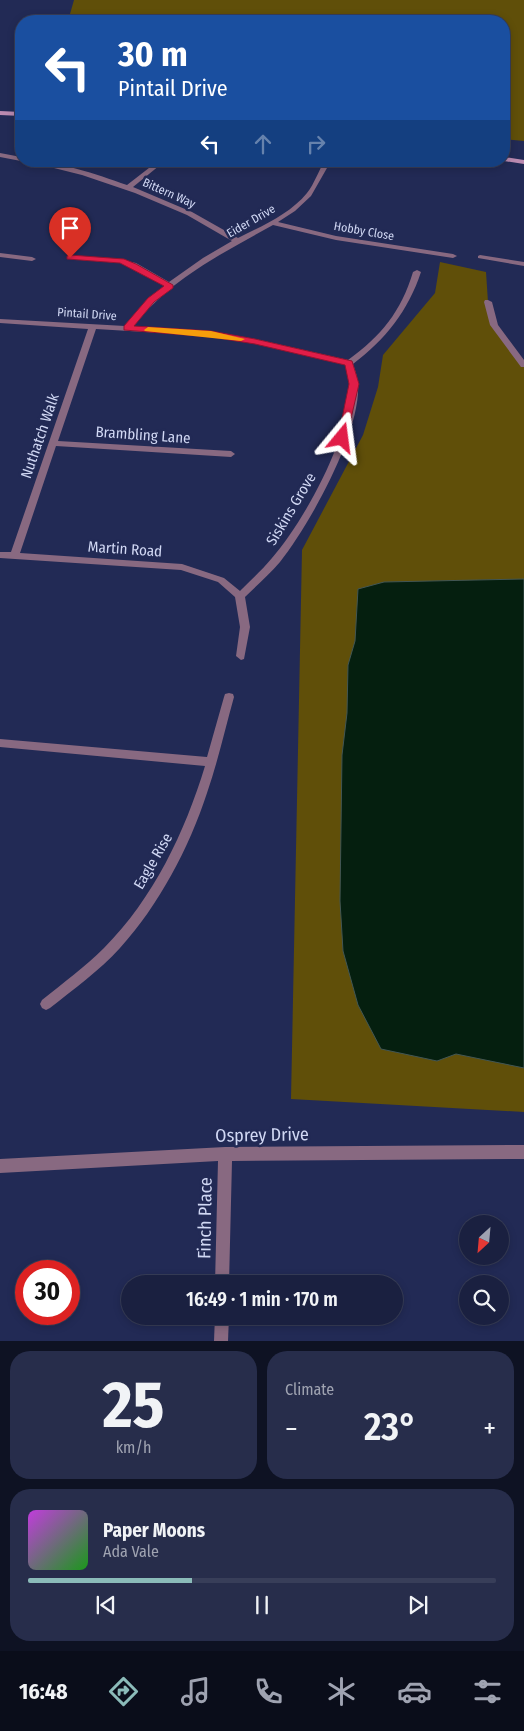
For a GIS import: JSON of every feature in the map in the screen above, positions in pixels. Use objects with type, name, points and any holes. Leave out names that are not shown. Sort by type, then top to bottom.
[{"type":"main road","points":[[0,113],[15,114]]},
{"type":"main road","points":[[510,161],[524,162]]},
{"type":"street","points":[[0,154],[15,158]]},
{"type":"street","name":"Bittern Way","points":[[60,167],[76,170],[128,188],[216,227],[238,241]]},
{"type":"street","points":[[128,188],[154,167]]},
{"type":"street","name":"Eider Drive","points":[[128,328],[151,300],[170,286],[238,241],[273,223],[310,194],[325,167]]},
{"type":"street","name":"Hobby Close","points":[[273,223],[336,238],[453,256]]},
{"type":"street","points":[[0,255],[32,259]]},
{"type":"street","points":[[480,257],[524,264]]},
{"type":"street","points":[[70,258],[121,261],[170,286]]},
{"type":"street","points":[[349,363],[370,349],[401,314],[412,292],[417,272]]},
{"type":"street","points":[[488,302],[494,325],[524,365]]},
{"type":"street","name":"Pintail Drive","points":[[0,320],[211,334],[255,341],[349,363]]},
{"type":"street","name":"Nuthatch Walk","points":[[14,556],[93,326]]},
{"type":"street","name":"Siskins Grove","points":[[240,596],[279,556],[326,480],[339,448],[349,413],[354,384],[349,363]]},
{"type":"street","name":"Brambling Lane","points":[[53,443],[231,454]]},
{"type":"street","name":"Martin Road","points":[[0,555],[182,567],[221,580],[240,596]]},
{"type":"street","points":[[240,596],[245,627],[240,656]]},
{"type":"street","name":"Eagle Rise","points":[[46,1004],[87,973],[126,933],[180,846],[198,806],[229,697]]},
{"type":"street","points":[[0,743],[210,762]]},
{"type":"street","name":"Osprey Drive","points":[[0,1166],[225,1154],[524,1152]]},
{"type":"street","name":"Finch Place","points":[[222,1275],[225,1154]]},
{"type":"street","points":[[221,1341],[222,1325]]},
{"type":"shaded area","points":[[74,0],[524,0],[524,141],[510,140],[510,15],[70,15]]},
{"type":"shaded area","points":[[440,262],[486,272],[488,302],[494,325],[524,365],[524,1112],[291,1099],[302,550],[363,435],[378,387],[383,355],[435,293]]},
{"type":"shaded area","points":[[524,579],[524,1068],[456,1054],[437,1061],[381,1049],[358,1005],[343,951],[340,901],[342,755],[347,713],[348,665],[355,641],[358,589],[384,582]]},
{"type":"slow traffic","points":[[148,330],[211,334],[241,339]]},
{"type":"route","points":[[70,258],[121,261],[170,286],[151,300],[128,328],[211,334],[255,341],[349,363],[354,384],[342,438]]}]
